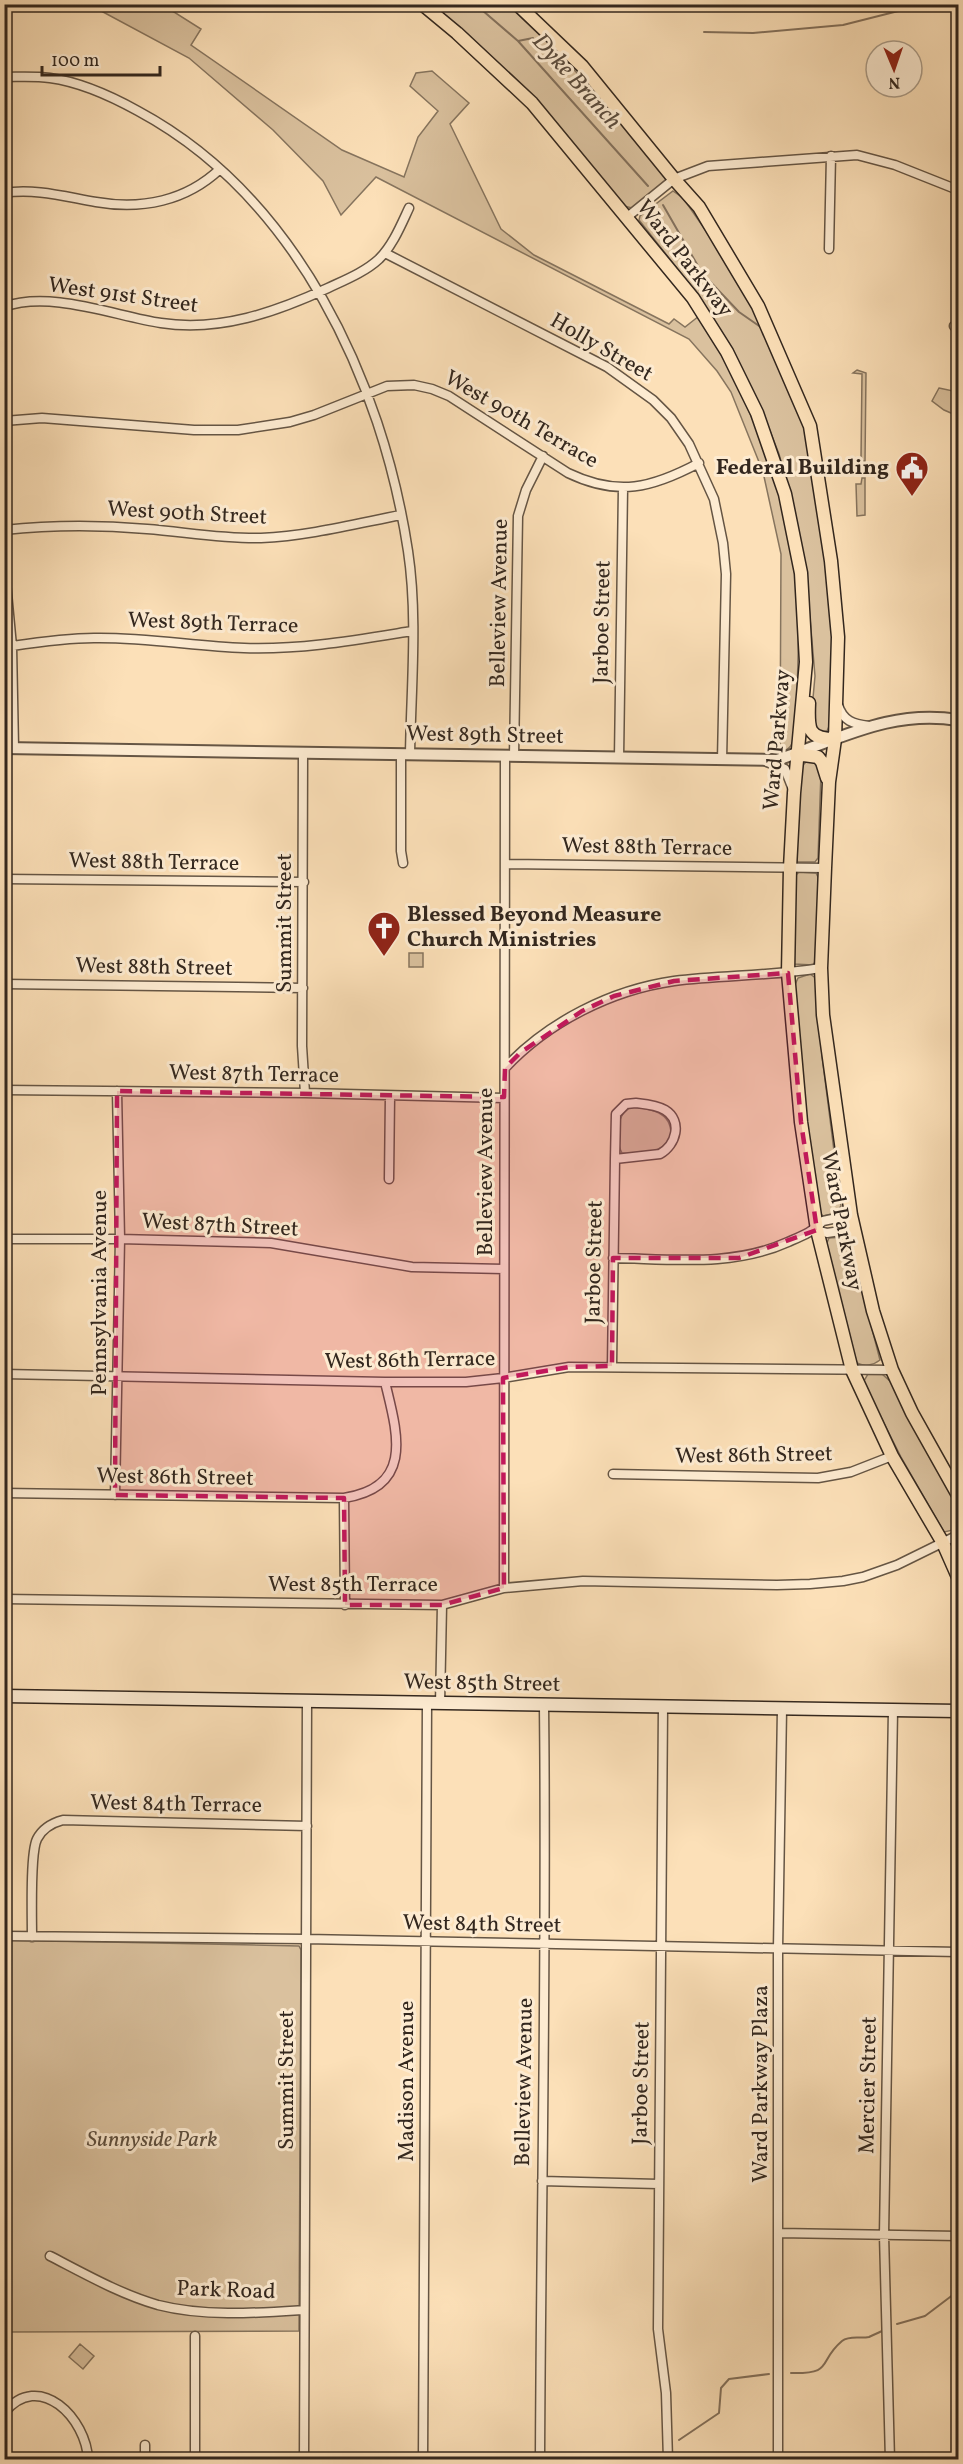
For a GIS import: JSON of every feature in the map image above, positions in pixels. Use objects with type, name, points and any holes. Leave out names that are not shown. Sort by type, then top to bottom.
[{"type":"main road","name":"Ward Parkway","points":[[422,4],[457,33],[532,103],[693,298],[727,352],[757,413],[785,494],[801,573],[806,662],[796,754],[790,868],[788,973],[799,1103],[817,1230],[852,1370],[891,1456],[943,1542],[958,1577]]},
{"type":"main road","name":"Ward Parkway","points":[[517,4],[582,66],[699,207],[758,306],[810,426],[835,587],[838,637],[835,739],[829,782],[821,968],[823,1015],[851,1215],[873,1311],[892,1370],[912,1413],[958,1495]]},
{"type":"main road","points":[[806,662],[811,669],[808,717],[810,727],[815,736],[835,739]]},
{"type":"main road","points":[[796,754],[818,757],[824,766],[829,782]]},
{"type":"main road","name":"West 85th Street","points":[[4,1696],[958,1711]]},
{"type":"street","points":[[4,77],[51,78],[76,84],[117,101],[185,138],[251,200],[285,243],[318,292],[346,345],[367,394],[385,447],[401,515],[411,582],[412,631],[401,851],[403,863]]},
{"type":"street","points":[[626,218],[674,179],[708,166],[857,155],[895,165],[958,190]]},
{"type":"street","points":[[830,249],[831,156]]},
{"type":"street","points":[[4,193],[52,193],[115,205],[152,203],[192,191],[208,181],[220,169]]},
{"type":"street","name":"West 91st Street","points":[[4,307],[47,302],[162,323],[198,326],[234,321],[271,312],[369,267],[385,253],[409,208]]},
{"type":"street","name":"Holly Street","points":[[385,253],[622,377],[653,400],[671,418],[699,463],[720,521],[725,564],[722,760]]},
{"type":"street","name":"West 90th Terrace","points":[[4,421],[42,418],[194,430],[238,430],[290,422],[387,386],[399,384],[432,389],[449,396],[585,481],[623,488],[668,480],[699,463]]},
{"type":"street","name":"Belleview Avenue","points":[[504,1588],[505,864],[518,516],[525,490],[543,456]]},
{"type":"street","name":"Jarboe Street","points":[[619,758],[623,488]]},
{"type":"street","name":"West 90th Street","points":[[4,530],[33,527],[107,527],[262,538],[310,532],[401,515]]},
{"type":"street","points":[[4,561],[12,646],[9,748]]},
{"type":"street","name":"West 89th Terrace","points":[[12,646],[56,639],[96,638],[245,648],[281,648],[324,645],[412,631]]},
{"type":"street","points":[[836,692],[842,716],[849,722],[872,726]]},
{"type":"street","name":"West 89th Street","points":[[9,748],[777,760],[886,721],[916,716],[958,720]]},
{"type":"street","name":"Summit Street","points":[[303,753],[302,1046],[305,1093]]},
{"type":"street","points":[[761,760],[785,770],[794,793]]},
{"type":"street","name":"West 88th Terrace","points":[[505,864],[825,868]]},
{"type":"street","name":"West 88th Terrace","points":[[4,879],[304,882]]},
{"type":"street","points":[[505,1068],[520,1053],[555,1027],[614,996],[674,981],[788,973],[821,968]]},
{"type":"street","name":"West 88th Street","points":[[4,984],[303,988]]},
{"type":"street","name":"West 87th Terrace","points":[[4,1090],[305,1093],[504,1098]]},
{"type":"street","name":"Pennsylvania Avenue","points":[[116,1495],[120,1239],[117,1091]]},
{"type":"street","points":[[389,1179],[390,1096]]},
{"type":"street","name":"Jarboe Street","points":[[612,1366],[615,1118],[622,1106],[636,1103],[661,1108],[672,1116],[676,1133],[672,1145],[666,1150],[654,1156],[615,1159]]},
{"type":"street","points":[[614,1258],[713,1260],[739,1258],[772,1250],[817,1230],[823,1221],[851,1215]]},
{"type":"street","points":[[817,1230],[827,1233],[854,1229]]},
{"type":"street","name":"West 87th Street","points":[[4,1239],[271,1243],[412,1267],[504,1269]]},
{"type":"street","name":"West 86th Terrace","points":[[4,1374],[466,1382],[569,1367],[892,1370]]},
{"type":"street","points":[[345,1605],[344,1498],[370,1490],[382,1481],[393,1466],[398,1451],[397,1430],[385,1382]]},
{"type":"street","name":"West 86th Street","points":[[613,1474],[818,1478],[851,1472],[891,1456]]},
{"type":"street","name":"West 86th Street","points":[[4,1493],[344,1498]]},
{"type":"street","name":"West 85th Terrace","points":[[4,1599],[442,1605],[504,1588],[583,1581],[810,1584],[863,1577],[897,1565],[958,1535]]},
{"type":"street","name":"Madison Avenue","points":[[423,2460],[426,1942],[434,1704],[442,1605]]},
{"type":"street","name":"Summit Street","points":[[304,2460],[307,1702]]},
{"type":"street","name":"Belleview Avenue","points":[[540,2460],[545,1944],[544,1706]]},
{"type":"street","name":"Jarboe Street","points":[[663,1707],[658,2330],[666,2393],[668,2460]]},
{"type":"street","name":"Ward Parkway Plaza","points":[[778,2460],[778,1948],[782,1708]]},
{"type":"street","name":"Mercier Street","points":[[890,2460],[885,2235],[893,1710]]},
{"type":"street","name":"West 84th Terrace","points":[[32,1937],[34,1847],[37,1838],[47,1828],[63,1820],[307,1826]]},
{"type":"street","name":"West 84th Street","points":[[4,1936],[306,1939],[958,1952]]},
{"type":"street","points":[[542,2181],[658,2184]]},
{"type":"street","points":[[779,2233],[958,2236]]},
{"type":"street","name":"Park Road","points":[[50,2256],[102,2283],[160,2305],[215,2312],[304,2310]]},
{"type":"street","points":[[195,2336],[195,2460]]},
{"type":"street","points":[[4,2413],[11,2406],[28,2398],[43,2397],[54,2401],[65,2408],[78,2425],[88,2446],[88,2460]]},
{"type":"street","points":[[145,2445],[145,2460]]},
{"type":"highlighted area","points":[[788,973],[801,1122],[817,1230],[739,1258],[613,1258],[612,1366],[569,1367],[503,1378],[504,1588],[442,1605],[345,1605],[344,1498],[115,1495],[117,1091],[504,1097],[505,1068],[520,1053],[582,1011],[614,996],[674,981]]},
{"type":"green space","points":[[90,5],[163,5],[201,29],[191,45],[342,150],[404,177],[418,137],[438,111],[410,86],[416,73],[432,71],[469,103],[450,124],[501,229],[534,255],[669,324],[674,319],[685,327],[699,316],[744,399],[767,457],[785,517],[797,594],[798,618],[795,734],[789,748],[780,753],[781,554],[763,472],[731,392],[717,371],[689,339],[376,177],[341,215],[323,181],[273,130],[189,58]]},
{"type":"green space","points":[[433,5],[512,5],[610,110],[647,154],[666,181],[632,208],[624,206],[458,26]]},
{"type":"green space","points":[[673,191],[683,198],[718,248],[758,317],[798,409],[808,441],[825,547],[833,642],[831,722],[827,731],[820,733],[811,720],[815,676],[807,583],[791,498],[779,454],[759,403],[729,344],[695,291],[639,220],[640,216]]},
{"type":"green space","points":[[857,370],[866,373],[865,462],[861,459],[862,374],[853,373]]},
{"type":"green space","points":[[939,388],[958,392],[958,416],[932,401]]},
{"type":"green space","points":[[862,478],[865,478],[865,515],[857,516],[856,484],[861,484]]},
{"type":"green space","points":[[809,759],[814,760],[821,772],[818,858],[815,862],[798,862],[795,858],[801,767]]},
{"type":"green space","points":[[799,872],[816,873],[819,879],[813,965],[794,964],[792,959],[795,876]]},
{"type":"green space","points":[[409,953],[423,953],[423,967],[409,967]]},
{"type":"green space","points":[[810,974],[817,979],[822,1056],[841,1206],[836,1213],[823,1216],[819,1212],[807,1126],[794,987],[798,978]]},
{"type":"green space","points":[[632,1107],[652,1110],[667,1120],[671,1134],[664,1145],[651,1152],[622,1153],[618,1141],[618,1127],[623,1114]]},
{"type":"green space","points":[[845,1237],[851,1247],[880,1360],[869,1365],[857,1363],[826,1245],[829,1238]]},
{"type":"green space","points":[[868,1374],[882,1374],[891,1382],[958,1508],[958,1529],[944,1532],[901,1457],[865,1386],[864,1381]]},
{"type":"green space","name":"Sunnyside Park","points":[[5,1940],[299,1946],[301,1950],[299,2331],[5,2332]]},
{"type":"green space","points":[[80,2344],[94,2356],[83,2369],[69,2357]]},
{"type":"waterway","name":"Dyke Branch","points":[[475,4],[518,41],[648,186]]},
{"type":"waterway","points":[[704,32],[753,33],[843,25],[926,4]]},
{"type":"waterway","points":[[518,41],[533,38]]},
{"type":"waterway","name":"Dyke Branch","points":[[663,205],[702,273],[739,312],[762,328]]},
{"type":"waterway","points":[[897,2324],[925,2316],[958,2291]]},
{"type":"waterway","points":[[791,2373],[805,2373],[820,2369],[834,2348],[845,2339],[869,2337],[882,2331]]},
{"type":"waterway","points":[[679,2440],[719,2413],[721,2388],[729,2379],[769,2374]]},
{"type":"place","name":"Federal Building","points":[[912,497]]},
{"type":"place","name":"Blessed Beyond Measure Church Ministries","points":[[384,957]]}]
